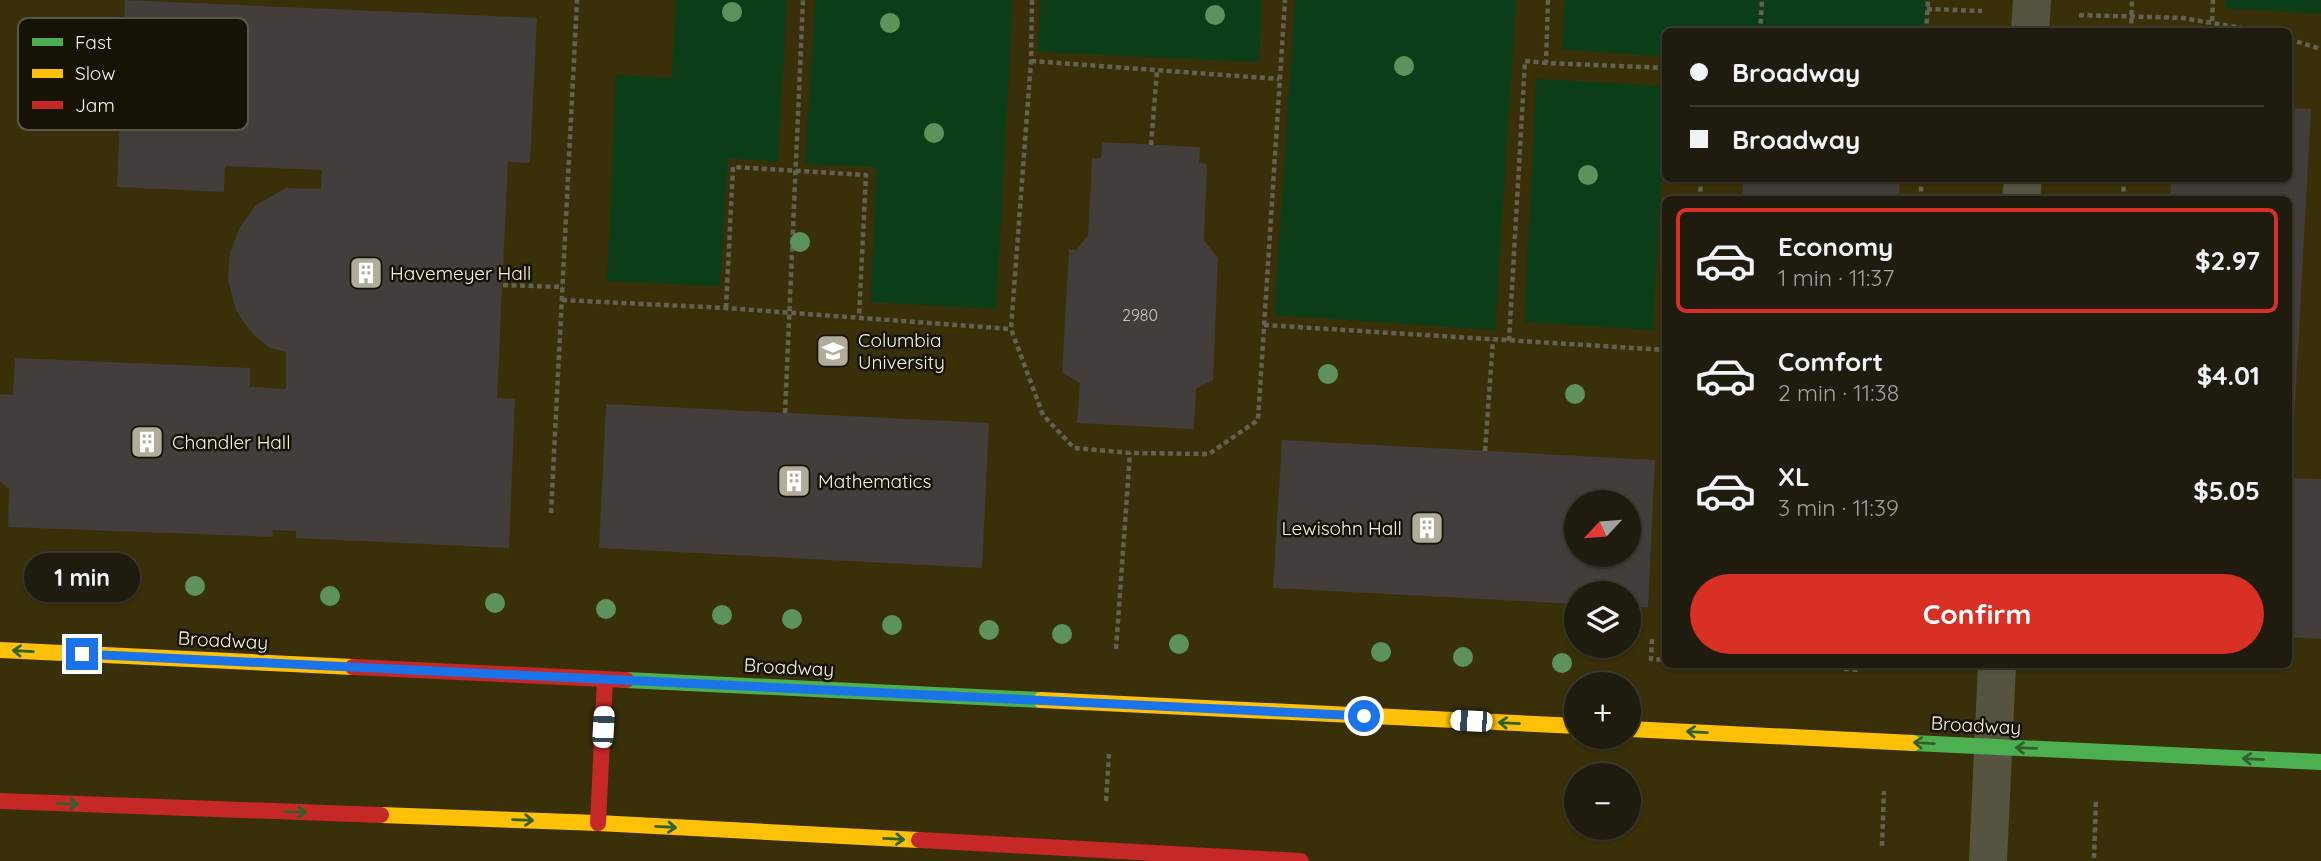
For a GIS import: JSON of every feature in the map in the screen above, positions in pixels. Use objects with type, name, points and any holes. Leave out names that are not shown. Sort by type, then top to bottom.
[{"type":"main road","name":"Broadway","points":[[0,650],[1564,725]]},
{"type":"main road","points":[[598,823],[605,679]]},
{"type":"main road","name":"Broadway","points":[[1641,730],[2321,762]]},
{"type":"main road","points":[[0,802],[598,823],[1301,861]]},
{"type":"street","points":[[2030,28],[2032,0]]},
{"type":"street","points":[[1988,861],[1997,668]]},
{"type":"path","points":[[551,513],[577,0]]},
{"type":"path","points":[[785,413],[803,0]]},
{"type":"path","points":[[1032,0],[1031,61],[1011,329],[1042,415],[1074,448],[1130,453],[1209,454],[1258,420],[1285,0]]},
{"type":"path","points":[[1546,63],[1548,0]]},
{"type":"path","points":[[1760,28],[1762,0]]},
{"type":"path","points":[[1926,28],[1928,0]]},
{"type":"path","points":[[2131,28],[2132,0]]},
{"type":"path","points":[[2212,21],[2213,0]]},
{"type":"path","points":[[2160,17],[2212,21],[2246,28]]},
{"type":"path","points":[[2292,40],[2321,49]]},
{"type":"path","points":[[1031,61],[1279,79]]},
{"type":"path","points":[[1509,341],[1525,61],[1662,68]]},
{"type":"path","points":[[1151,145],[1157,71]]},
{"type":"path","points":[[726,308],[733,167],[796,170],[866,175],[859,317]]},
{"type":"path","points":[[503,285],[563,287]]},
{"type":"path","points":[[562,300],[726,308],[1011,329]]},
{"type":"path","points":[[1264,325],[1662,350]]},
{"type":"path","points":[[1485,451],[1493,340]]},
{"type":"path","points":[[1116,649],[1130,453]]},
{"type":"path","points":[[1652,639],[1651,659],[1662,660]]},
{"type":"path","points":[[1843,669],[1860,668]]},
{"type":"path","points":[[1106,805],[1109,747]]},
{"type":"path","points":[[1882,846],[1885,787]]},
{"type":"path","points":[[2094,858],[2096,799]]},
{"type":"shaded area","name":"Columbia University","points":[[0,0],[2321,0],[2321,861],[0,861]]},
{"type":"green space","points":[[675,0],[787,0],[778,162],[728,158],[720,286],[607,281],[616,75],[672,78]]},
{"type":"green space","points":[[815,0],[1013,0],[996,309],[871,302],[876,167],[805,164]]},
{"type":"green space","points":[[1040,0],[1262,0],[1259,62],[1038,52]]},
{"type":"green space","points":[[1295,0],[1516,0],[1495,330],[1274,315]]},
{"type":"green space","points":[[1564,0],[1928,0],[1926,28],[1662,28],[1662,57],[1562,49]]},
{"type":"green space","points":[[2226,0],[2321,0],[2321,14],[2225,8]]},
{"type":"green space","points":[[1536,79],[1662,86],[1662,161],[1653,330],[1524,322]]},
{"type":"building","name":"Havemeyer Hall","points":[[125,0],[537,18],[530,163],[508,162],[497,398],[515,399],[509,548],[296,538],[296,531],[272,530],[273,537],[8,527],[9,489],[0,481],[0,394],[13,395],[15,358],[250,368],[250,387],[286,389],[286,352],[270,348],[254,335],[235,307],[228,280],[230,252],[240,227],[256,205],[286,188],[321,189],[322,170],[225,166],[224,192],[117,187],[119,130],[248,130],[248,18],[124,18]]},
{"type":"building","points":[[2292,108],[2311,109],[2292,460],[2292,196],[2170,196],[2171,182],[2292,182]]},
{"type":"building","points":[[1102,142],[1200,147],[1199,163],[1207,164],[1204,240],[1218,258],[1213,380],[1196,389],[1194,429],[1077,423],[1080,383],[1062,372],[1069,250],[1076,250],[1088,235],[1092,158],[1101,158]]},
{"type":"building","points":[[1743,182],[1900,182],[1899,196],[1742,196]]},
{"type":"building","name":"Mathematics","points":[[606,404],[989,423],[982,568],[599,548]]},
{"type":"building","name":"Lewisohn Hall","points":[[1282,440],[1655,460],[1648,607],[1641,607],[1641,581],[1564,581],[1564,603],[1273,588]]},
{"type":"building","points":[[2292,478],[2321,479],[2321,639],[2292,637]]},
{"type":"traffic: fast","points":[[626,680],[1041,700]]},
{"type":"traffic: fast","points":[[1913,743],[2321,762]]},
{"type":"traffic: slow","points":[[0,650],[353,667]]},
{"type":"traffic: slow","points":[[1041,700],[1564,725]]},
{"type":"traffic: slow","points":[[1641,730],[1913,743]]},
{"type":"traffic: slow","points":[[381,815],[919,840]]},
{"type":"traffic: jam","points":[[353,667],[626,680]]},
{"type":"traffic: jam","points":[[598,823],[605,679]]},
{"type":"traffic: jam","points":[[0,801],[381,815]]},
{"type":"traffic: jam","points":[[919,840],[1301,861]]},
{"type":"place","name":"Havemeyer Hall","points":[[366,273]]},
{"type":"place","name":"Columbia University","points":[[833,351]]},
{"type":"place","name":"Chandler Hall","points":[[147,442]]},
{"type":"place","name":"Mathematics","points":[[794,481]]},
{"type":"place","name":"Lewisohn Hall","points":[[1427,528]]},
{"type":"route","points":[[82,654],[1364,716]]}]
